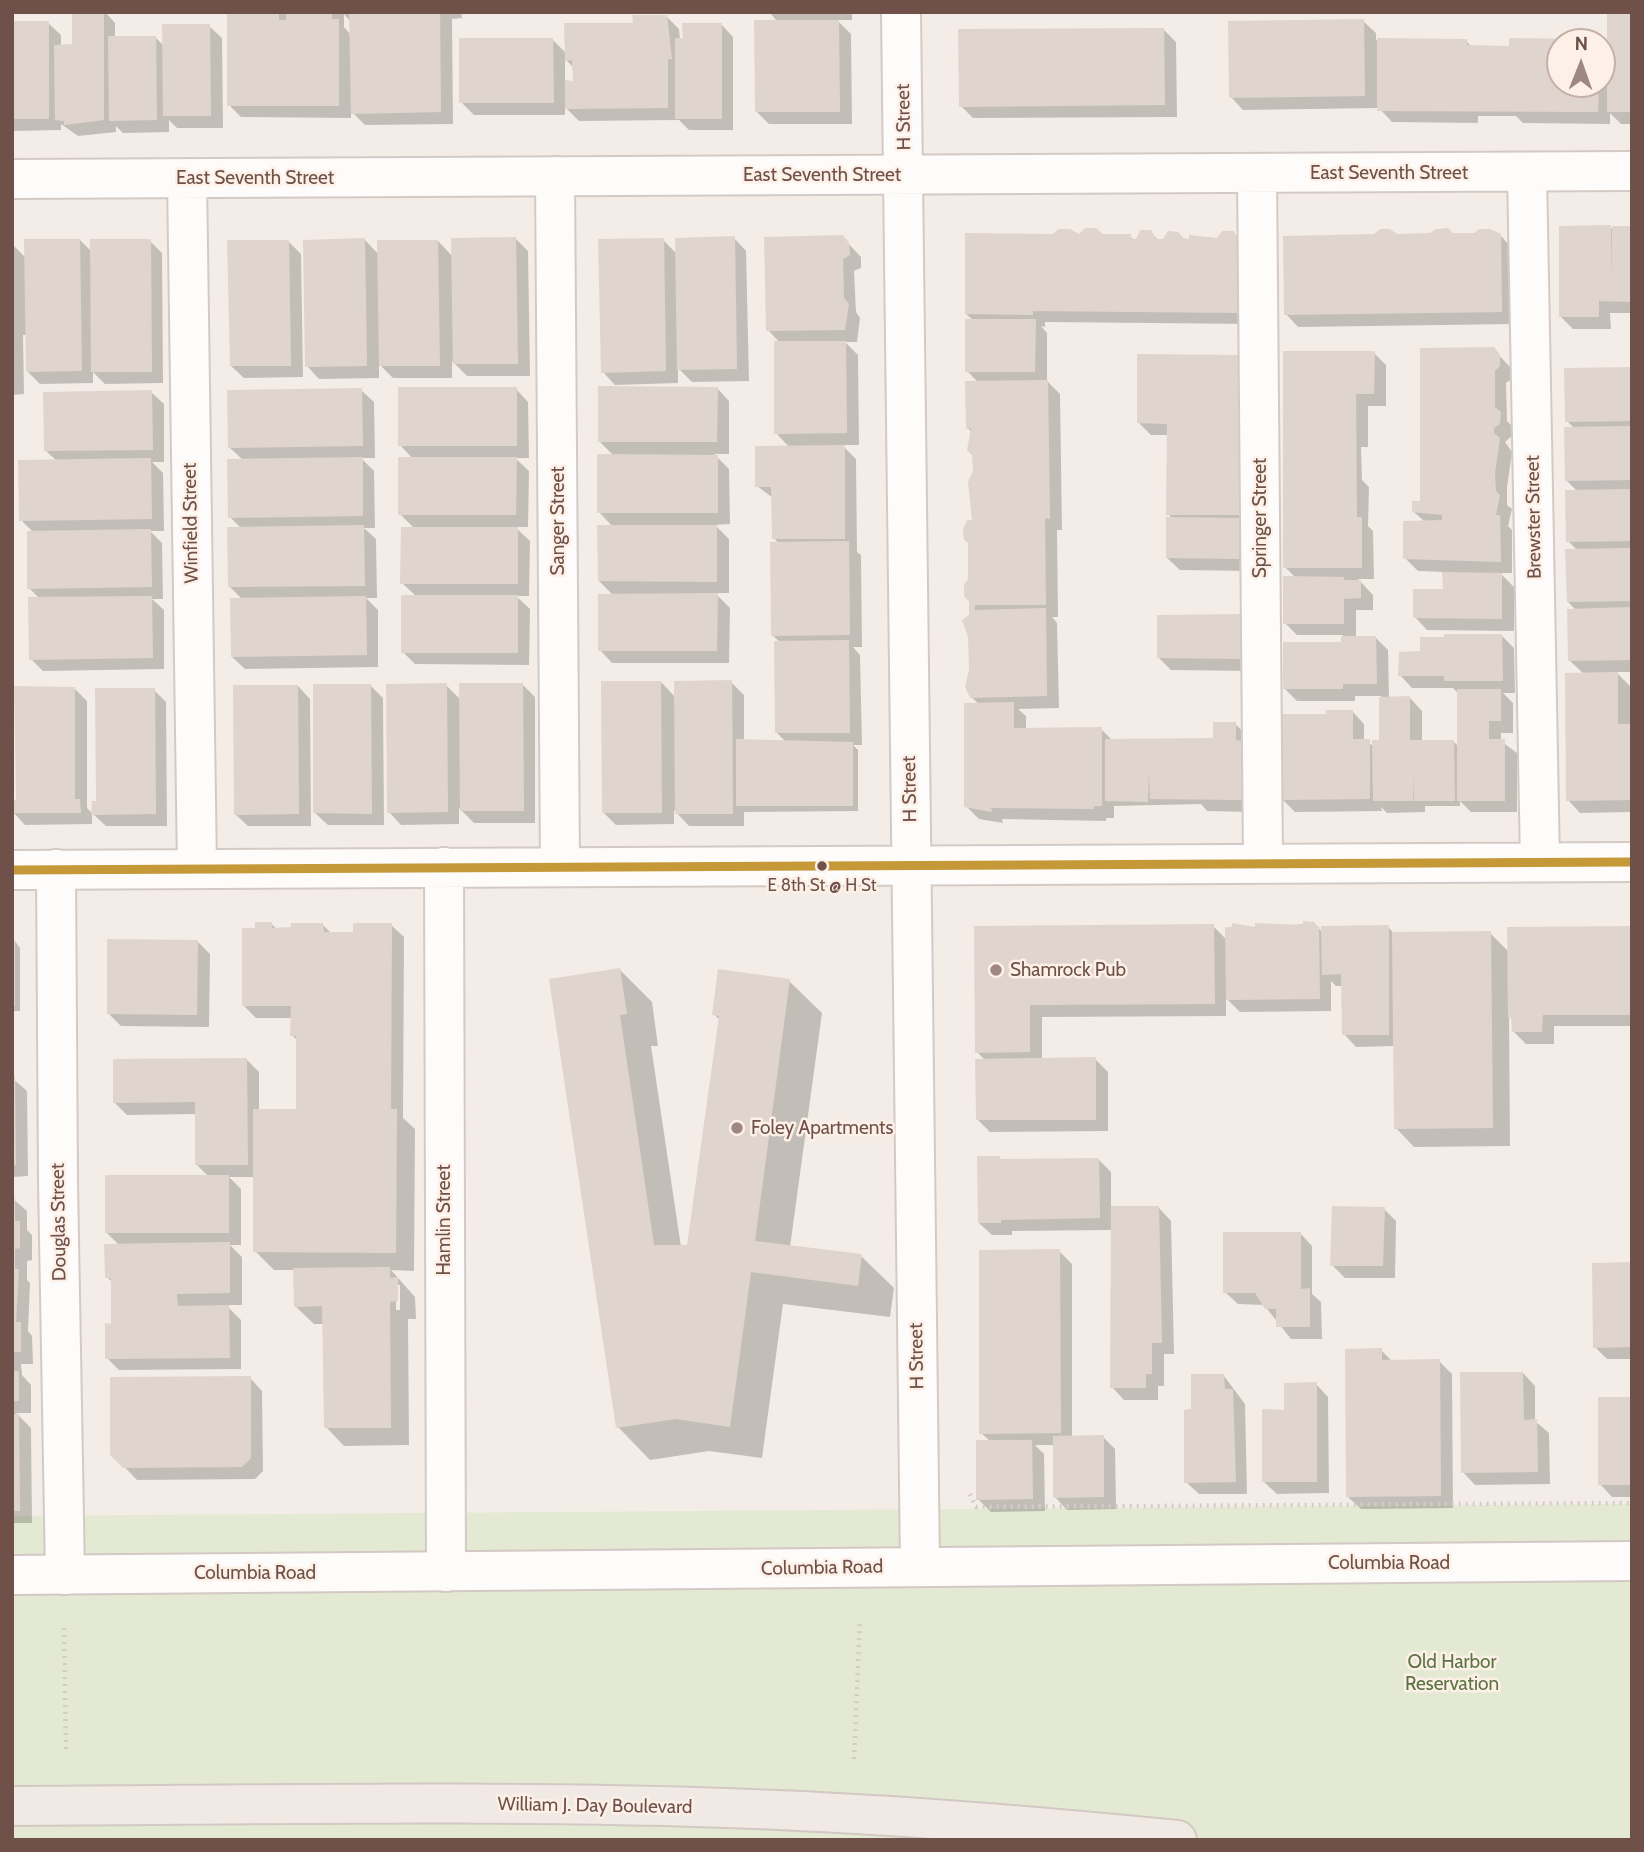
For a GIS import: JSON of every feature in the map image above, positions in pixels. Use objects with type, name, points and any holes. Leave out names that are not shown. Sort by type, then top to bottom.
[{"type":"main road","name":"William J. Day Boulevard","points":[[12,1807],[452,1804],[726,1808],[902,1816],[1177,1840]]},
{"type":"street","name":"H Street","points":[[901,12],[920,1566]]},
{"type":"street","name":"East Seventh Street","points":[[12,179],[1632,171]]},
{"type":"street","name":"Brewster Street","points":[[1527,172],[1540,862]]},
{"type":"street","name":"Springer Street","points":[[1257,173],[1263,864]]},
{"type":"street","name":"Sanger Street","points":[[555,176],[560,866]]},
{"type":"street","name":"Winfield Street","points":[[187,178],[197,869]]},
{"type":"street","points":[[12,870],[1632,862]]},
{"type":"street","name":"Hamlin Street","points":[[444,867],[446,1572]]},
{"type":"street","name":"Douglas Street","points":[[56,869],[57,1169],[65,1575]]},
{"type":"street","name":"Columbia Road","points":[[12,1575],[1632,1561]]},
{"type":"path","points":[[970,1494],[976,1507],[1632,1503]]},
{"type":"path","points":[[854,1759],[860,1620]]},
{"type":"path","points":[[64,1628],[66,1754]]},
{"type":"green space","name":"Old Harbor Reservation","points":[[1632,1504],[1632,1840],[12,1840],[12,1516]]},
{"type":"building","points":[[72,12],[104,12],[104,120],[64,125],[64,121],[55,120],[54,45],[72,44]]},
{"type":"building","points":[[227,12],[279,12],[279,20],[286,20],[286,12],[332,12],[332,19],[339,19],[339,106],[227,106]]},
{"type":"building","points":[[349,12],[440,12],[441,112],[351,114]]},
{"type":"building","points":[[1607,12],[1632,12],[1632,112],[1607,112],[1607,98],[1616,98],[1616,28],[1607,28]]},
{"type":"building","points":[[632,15],[667,15],[672,59],[668,59],[668,108],[565,109],[565,80],[573,81],[572,60],[565,61],[564,23],[633,23]]},
{"type":"building","points":[[1364,19],[1365,96],[1229,98],[1228,21]]},
{"type":"building","points":[[754,20],[839,20],[840,112],[755,112]]},
{"type":"building","points":[[12,21],[49,21],[49,119],[12,119]]},
{"type":"building","points":[[682,23],[722,23],[722,119],[675,119],[675,38],[683,38]]},
{"type":"building","points":[[162,24],[210,24],[211,116],[163,116]]},
{"type":"building","points":[[1164,28],[1165,105],[959,107],[958,29]]},
{"type":"building","points":[[108,36],[156,36],[157,120],[109,121]]},
{"type":"building","points":[[459,38],[553,38],[554,103],[459,103]]},
{"type":"building","points":[[1377,38],[1467,39],[1467,45],[1509,46],[1509,38],[1546,38],[1546,98],[1598,98],[1598,112],[1377,111]]},
{"type":"building","points":[[1611,225],[1611,282],[1612,226],[1632,226],[1632,302],[1599,301],[1599,317],[1559,317],[1559,226]]},
{"type":"building","points":[[1085,228],[1096,228],[1103,234],[1131,234],[1131,239],[1136,239],[1140,230],[1151,230],[1156,239],[1163,239],[1168,231],[1179,232],[1182,238],[1189,239],[1189,235],[1217,238],[1222,231],[1234,231],[1237,239],[1243,239],[1242,313],[1033,311],[1033,315],[965,314],[965,233],[1052,234],[1059,229],[1070,229],[1079,234]]},
{"type":"building","points":[[1448,228],[1453,233],[1474,233],[1479,229],[1490,229],[1501,234],[1502,312],[1284,315],[1283,236],[1374,234],[1380,229],[1390,229],[1397,234],[1430,233],[1436,229]]},
{"type":"building","points":[[843,235],[849,243],[850,255],[843,259],[844,298],[849,304],[845,330],[766,331],[764,237]]},
{"type":"building","points":[[735,236],[737,369],[677,370],[675,238]]},
{"type":"building","points":[[516,237],[518,364],[453,364],[451,238]]},
{"type":"building","points":[[365,238],[367,366],[305,367],[303,240]]},
{"type":"building","points":[[664,238],[666,371],[601,373],[598,239]]},
{"type":"building","points":[[24,239],[80,239],[82,371],[26,372]]},
{"type":"building","points":[[90,239],[151,239],[152,372],[91,372]]},
{"type":"building","points":[[227,240],[289,240],[291,366],[230,366]]},
{"type":"building","points":[[377,240],[438,240],[440,366],[379,366]]},
{"type":"building","points":[[965,319],[1036,319],[1035,372],[965,372]]},
{"type":"building","points":[[774,341],[846,341],[847,433],[774,434]]},
{"type":"building","points":[[1494,347],[1500,355],[1500,366],[1495,371],[1495,407],[1501,412],[1500,424],[1494,428],[1494,433],[1500,438],[1495,473],[1496,491],[1500,495],[1496,515],[1500,515],[1501,562],[1403,559],[1403,521],[1442,520],[1442,515],[1412,512],[1412,501],[1420,501],[1420,348]]},
{"type":"building","points":[[1283,351],[1375,351],[1374,394],[1356,394],[1357,517],[1362,517],[1362,568],[1283,568]]},
{"type":"building","points":[[1137,354],[1239,355],[1239,515],[1166,515],[1167,424],[1137,423]]},
{"type":"building","points":[[1632,367],[1632,421],[1565,422],[1564,368]]},
{"type":"building","points":[[1048,380],[1050,519],[1045,518],[1046,605],[975,605],[975,610],[1046,608],[1047,696],[970,698],[965,687],[969,670],[968,637],[962,620],[969,615],[969,602],[964,596],[964,585],[968,579],[968,543],[964,540],[963,529],[967,520],[972,520],[968,482],[973,471],[972,455],[967,450],[971,428],[966,429],[965,381]]},
{"type":"building","points":[[598,386],[718,387],[717,442],[598,442]]},
{"type":"building","points":[[398,387],[517,387],[517,446],[398,446]]},
{"type":"building","points":[[362,388],[363,446],[228,448],[227,390]]},
{"type":"building","points":[[152,390],[153,450],[44,451],[43,392]]},
{"type":"building","points":[[1632,426],[1632,480],[1565,481],[1564,427]]},
{"type":"building","points":[[845,445],[845,539],[772,539],[771,487],[755,487],[755,446]]},
{"type":"building","points":[[597,454],[718,455],[718,513],[597,513]]},
{"type":"building","points":[[363,457],[363,516],[228,518],[227,459]]},
{"type":"building","points":[[398,457],[517,457],[516,515],[398,515]]},
{"type":"building","points":[[151,458],[152,519],[19,521],[18,460]]},
{"type":"building","points":[[1632,489],[1632,541],[1566,542],[1565,490]]},
{"type":"building","points":[[1166,517],[1239,518],[1239,559],[1166,558]]},
{"type":"building","points":[[364,525],[365,586],[228,587],[227,527]]},
{"type":"building","points":[[597,525],[717,525],[717,582],[598,581]]},
{"type":"building","points":[[401,527],[518,527],[518,584],[400,584]]},
{"type":"building","points":[[151,529],[152,587],[27,589],[27,531]]},
{"type":"building","points":[[849,541],[850,635],[771,636],[770,542]]},
{"type":"building","points":[[1632,548],[1632,601],[1567,602],[1565,549]]},
{"type":"building","points":[[1442,572],[1502,573],[1502,619],[1413,618],[1413,589],[1443,589]]},
{"type":"building","points":[[1283,576],[1344,577],[1344,580],[1361,580],[1361,598],[1344,599],[1344,624],[1283,624]]},
{"type":"building","points":[[718,593],[717,651],[598,651],[598,594]]},
{"type":"building","points":[[401,595],[518,595],[518,653],[401,653]]},
{"type":"building","points":[[152,596],[153,658],[29,660],[28,597]]},
{"type":"building","points":[[366,596],[367,655],[231,657],[230,598]]},
{"type":"building","points":[[1632,607],[1632,660],[1568,661],[1567,609]]},
{"type":"building","points":[[1241,614],[1241,659],[1157,658],[1157,615]]},
{"type":"building","points":[[1444,634],[1502,634],[1503,681],[1444,681],[1444,676],[1398,676],[1399,652],[1420,651],[1420,637],[1444,637]]},
{"type":"building","points":[[1341,636],[1376,636],[1377,684],[1343,684],[1343,689],[1283,689],[1283,642],[1341,642]]},
{"type":"building","points":[[849,640],[850,733],[775,733],[774,641]]},
{"type":"building","points":[[1618,672],[1618,724],[1632,724],[1632,800],[1566,801],[1565,673]]},
{"type":"building","points":[[732,680],[733,814],[675,814],[674,681]]},
{"type":"building","points":[[601,681],[661,681],[662,813],[602,813]]},
{"type":"building","points":[[447,683],[448,812],[387,813],[386,684]]},
{"type":"building","points":[[459,683],[523,683],[524,811],[460,811]]},
{"type":"building","points":[[313,684],[371,684],[372,814],[313,813]]},
{"type":"building","points":[[233,685],[298,685],[299,814],[234,815]]},
{"type":"building","points":[[14,686],[75,687],[75,799],[80,799],[81,813],[12,813],[12,800],[16,800]]},
{"type":"building","points":[[95,688],[155,688],[156,814],[91,815],[92,801],[96,801]]},
{"type":"building","points":[[1457,689],[1501,689],[1501,721],[1489,721],[1489,739],[1505,739],[1505,801],[1457,801]]},
{"type":"building","points":[[1410,696],[1410,740],[1454,740],[1455,801],[1414,801],[1414,774],[1413,801],[1373,801],[1372,740],[1379,740],[1379,697]]},
{"type":"building","points":[[1014,702],[1014,728],[1102,727],[1102,806],[1094,806],[1094,809],[991,808],[992,812],[964,807],[964,703]]},
{"type":"building","points":[[1326,710],[1353,710],[1353,739],[1370,739],[1370,799],[1281,800],[1280,714],[1326,714]]},
{"type":"building","points":[[1213,722],[1236,722],[1236,740],[1242,741],[1242,800],[1150,799],[1149,770],[1148,802],[1105,801],[1105,739],[1213,738]]},
{"type":"building","points":[[736,739],[853,742],[853,806],[736,806]]},
{"type":"building","points":[[1303,921],[1315,922],[1315,926],[1319,926],[1320,999],[1226,1000],[1225,927],[1232,927],[1232,923],[1255,927],[1255,923],[1303,925]]},
{"type":"building","points":[[255,922],[272,922],[272,928],[291,927],[291,923],[323,923],[324,932],[353,932],[353,923],[392,923],[391,1109],[397,1109],[396,1253],[253,1252],[253,1109],[296,1109],[296,1036],[290,1036],[291,1006],[242,1006],[242,928],[255,928]]},
{"type":"building","points":[[1214,924],[1215,1004],[1030,1005],[1030,1052],[975,1053],[974,926]]},
{"type":"building","points":[[1389,925],[1389,1035],[1342,1035],[1341,974],[1322,975],[1321,926]]},
{"type":"building","points":[[1632,926],[1632,1015],[1543,1015],[1542,1032],[1512,1032],[1511,1017],[1508,1017],[1507,927]]},
{"type":"building","points":[[1491,931],[1493,1128],[1394,1129],[1392,932]]},
{"type":"building","points":[[12,936],[15,940],[15,1006],[12,1006]]},
{"type":"building","points":[[107,939],[198,940],[197,1015],[107,1014]]},
{"type":"building","name":"Foley Apartments","points":[[620,968],[627,1014],[620,1015],[654,1245],[687,1245],[719,1016],[712,1015],[718,969],[790,979],[755,1241],[862,1254],[858,1286],[751,1272],[730,1427],[676,1419],[616,1428],[549,979]]},
{"type":"building","points":[[1096,1057],[1096,1120],[976,1120],[975,1059]]},
{"type":"building","points":[[247,1058],[248,1165],[195,1165],[195,1102],[113,1103],[113,1059]]},
{"type":"building","points":[[12,1076],[15,1076],[16,1165],[12,1165]]},
{"type":"building","points":[[977,1156],[1000,1156],[1000,1159],[1099,1158],[1100,1218],[978,1223]]},
{"type":"building","points":[[105,1175],[229,1175],[229,1233],[105,1233]]},
{"type":"building","points":[[12,1197],[15,1197],[15,1221],[20,1221],[20,1248],[15,1249],[15,1269],[19,1269],[16,1322],[21,1322],[21,1352],[12,1352]]},
{"type":"building","points":[[1111,1206],[1159,1206],[1162,1343],[1152,1343],[1152,1374],[1146,1374],[1146,1388],[1110,1388]]},
{"type":"building","points":[[1332,1206],[1385,1207],[1383,1266],[1330,1266]]},
{"type":"building","points":[[1223,1232],[1301,1232],[1301,1289],[1310,1288],[1310,1327],[1276,1327],[1276,1309],[1265,1309],[1255,1293],[1223,1293]]},
{"type":"building","points":[[230,1242],[230,1293],[177,1294],[178,1306],[229,1305],[230,1358],[105,1359],[105,1323],[111,1324],[111,1278],[105,1278],[104,1244]]},
{"type":"building","points":[[1060,1249],[1061,1433],[979,1434],[979,1250]]},
{"type":"building","points":[[1632,1262],[1632,1347],[1593,1348],[1592,1263]]},
{"type":"building","points":[[390,1267],[390,1278],[398,1277],[398,1301],[390,1302],[391,1428],[324,1428],[322,1306],[294,1307],[293,1268]]},
{"type":"building","points":[[1382,1348],[1382,1360],[1440,1359],[1441,1496],[1346,1497],[1345,1349]]},
{"type":"building","points":[[12,1371],[19,1371],[19,1401],[12,1401]]},
{"type":"building","points":[[1460,1372],[1523,1372],[1524,1420],[1537,1419],[1538,1472],[1461,1473]]},
{"type":"building","points":[[1191,1374],[1224,1374],[1225,1389],[1233,1389],[1236,1482],[1184,1483],[1184,1410],[1191,1409]]},
{"type":"building","points":[[251,1376],[251,1458],[242,1467],[123,1468],[110,1455],[110,1377]]},
{"type":"building","points":[[1317,1382],[1317,1482],[1262,1482],[1262,1409],[1284,1410],[1284,1383]]},
{"type":"building","points":[[1598,1397],[1632,1397],[1632,1485],[1598,1485]]},
{"type":"building","points":[[12,1414],[19,1414],[20,1511],[12,1511]]},
{"type":"building","points":[[1104,1435],[1104,1497],[1053,1498],[1053,1436]]},
{"type":"building","points":[[976,1440],[1032,1440],[1033,1499],[976,1500]]},
{"type":"transit line","points":[[12,870],[1632,862]]},
{"type":"place","name":"E 8th St @ H St","points":[[822,866]]},
{"type":"place","name":"Shamrock Pub","points":[[996,970]]},
{"type":"place","name":"Foley Apartments","points":[[737,1128]]}]
